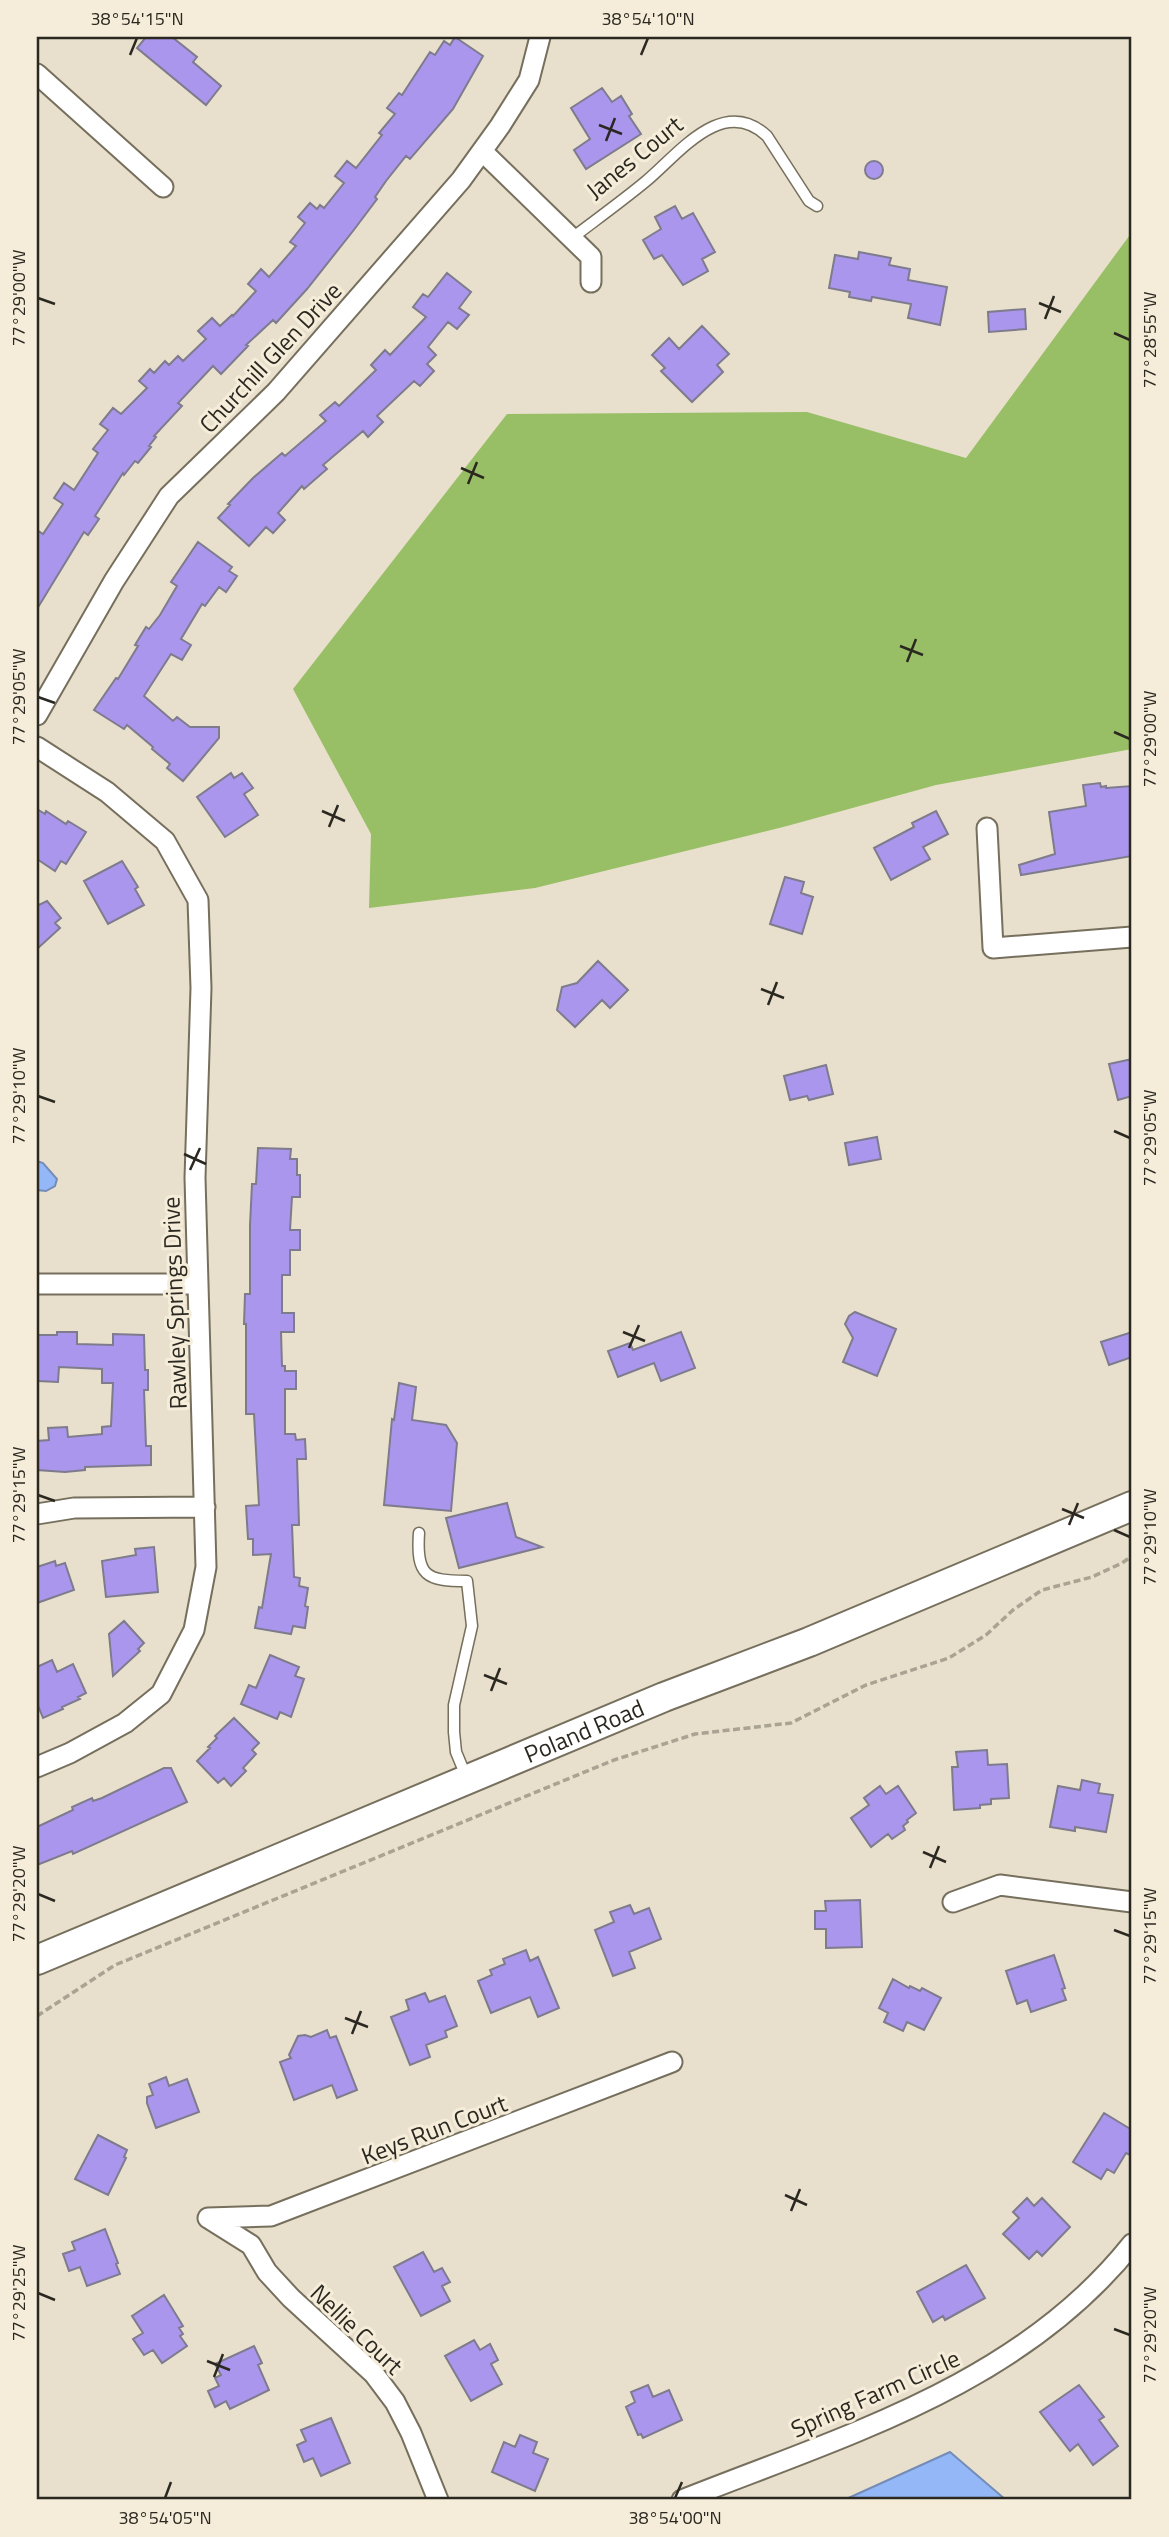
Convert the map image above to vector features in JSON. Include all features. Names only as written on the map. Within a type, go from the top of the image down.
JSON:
[{"type":"street","name":"Churchill Glen Drive","points":[[37,715],[101,604],[169,496],[276,392],[393,260],[482,151],[529,80],[540,37]]},
{"type":"street","points":[[37,74],[163,187]]},
{"type":"street","points":[[482,151],[591,257],[591,282]]},
{"type":"street","name":"Rawley Springs Drive","points":[[37,747],[107,792],[165,841],[198,900],[201,988],[195,1178],[206,1567],[194,1630],[161,1694],[125,1723],[70,1753],[37,1767]]},
{"type":"street","points":[[986,828],[993,948],[1132,937]]},
{"type":"street","points":[[37,1284],[198,1284]]},
{"type":"street","name":"Poland Road","points":[[37,1960],[664,1697],[809,1642],[1132,1506]]},
{"type":"street","points":[[37,1514],[74,1508],[205,1507]]},
{"type":"street","points":[[953,1902],[1000,1885],[1132,1902]]},
{"type":"street","name":"Keys Run Court","points":[[208,2218],[271,2217],[672,2062]]},
{"type":"street","name":"Nellie Court","points":[[208,2218],[251,2245],[267,2272],[291,2298],[374,2374],[395,2402],[411,2433],[438,2500]]},
{"type":"street","name":"Spring Farm Circle","points":[[682,2500],[922,2404],[969,2380],[1048,2326],[1088,2291],[1132,2244]]},
{"type":"lane","name":"Janes Court","points":[[572,238],[647,180],[700,134],[720,123],[736,121],[759,128],[809,201],[817,206]]},
{"type":"lane","points":[[419,1533],[418,1554],[424,1572],[441,1581],[467,1581],[472,1626],[454,1704],[454,1732],[456,1752],[468,1780]]},
{"type":"path","points":[[37,2016],[115,1965],[614,1760],[695,1734],[791,1723],[866,1685],[950,1658],[986,1635],[1013,1610],[1042,1590],[1092,1577],[1132,1556]]},
{"type":"green space","points":[[1132,232],[1132,749],[936,785],[787,826],[535,888],[369,908],[371,834],[293,689],[507,414],[807,412],[966,458]]},
{"type":"water","points":[[37,1161],[43,1163],[57,1179],[55,1186],[46,1191],[37,1190]]},
{"type":"water","points":[[950,2452],[1006,2500],[844,2500]]},
{"type":"building","points":[[146,37],[172,37],[197,57],[193,62],[221,86],[206,105],[137,48]]},
{"type":"building","points":[[455,37],[483,56],[453,109],[410,159],[406,156],[353,231],[276,323],[273,320],[246,345],[248,346],[221,374],[213,366],[178,403],[182,406],[154,436],[156,437],[149,446],[151,447],[138,463],[135,461],[124,475],[123,473],[95,516],[99,519],[88,535],[84,532],[37,609],[37,530],[43,534],[63,504],[54,498],[64,483],[74,490],[98,453],[93,449],[108,430],[100,424],[113,408],[121,414],[147,388],[139,381],[150,369],[154,373],[165,361],[169,365],[178,356],[183,361],[206,339],[198,331],[212,318],[220,326],[233,316],[256,291],[248,284],[261,269],[269,277],[296,246],[290,242],[305,223],[298,217],[310,203],[317,209],[320,205],[324,208],[344,183],[335,176],[347,161],[356,168],[382,135],[379,133],[395,114],[387,108],[399,93],[402,95],[430,52],[435,55],[444,41],[450,45]]},
{"type":"building","points":[[602,88],[612,102],[621,96],[632,114],[629,116],[641,134],[586,169],[574,150],[590,139],[571,108]]},
{"type":"building","points":[[874,161],[880,164],[883,170],[880,176],[874,179],[868,176],[865,170],[868,164]]},
{"type":"building","points":[[675,206],[682,219],[693,213],[715,252],[702,259],[708,271],[683,285],[662,255],[654,259],[643,240],[661,229],[655,217]]},
{"type":"building","points":[[859,252],[891,258],[889,265],[910,269],[908,280],[947,287],[940,325],[908,318],[911,304],[872,297],[871,301],[849,297],[850,292],[829,288],[835,255],[858,259]]},
{"type":"building","points":[[447,273],[471,292],[459,308],[469,315],[457,329],[448,322],[428,347],[436,355],[427,364],[434,371],[420,386],[414,381],[377,416],[383,422],[368,437],[363,431],[323,465],[327,469],[304,489],[302,486],[278,513],[285,520],[273,533],[266,527],[249,546],[218,518],[230,505],[228,504],[282,453],[285,456],[326,421],[320,415],[335,402],[339,406],[376,370],[371,365],[385,350],[390,355],[426,317],[413,307],[423,294],[428,297]]},
{"type":"building","points":[[1025,309],[1026,329],[989,332],[988,312]]},
{"type":"building","points":[[702,326],[729,354],[717,365],[723,372],[692,402],[661,371],[665,368],[652,355],[669,338],[679,349]]},
{"type":"building","points":[[198,542],[232,567],[229,571],[237,576],[226,592],[219,587],[205,606],[202,604],[181,639],[191,645],[182,660],[171,654],[144,696],[173,721],[177,717],[190,727],[219,727],[219,738],[183,781],[167,768],[170,764],[152,749],[153,747],[127,725],[124,729],[94,710],[116,678],[118,679],[146,627],[149,629],[160,615],[177,586],[171,582]]},
{"type":"building","points":[[231,773],[234,778],[242,773],[253,788],[244,794],[258,815],[225,837],[197,797]]},
{"type":"building","points":[[1100,783],[1101,787],[1106,788],[1132,786],[1132,856],[1021,875],[1019,865],[1055,854],[1049,812],[1086,806],[1083,785]]},
{"type":"building","points":[[37,809],[45,814],[46,811],[66,824],[68,821],[86,832],[66,864],[61,861],[55,871],[37,859]]},
{"type":"building","points":[[936,811],[948,834],[923,847],[930,859],[891,880],[874,848],[914,827],[912,823]]},
{"type":"building","points":[[122,861],[138,887],[135,889],[144,905],[108,924],[84,881]]},
{"type":"building","points":[[785,877],[804,882],[801,893],[813,897],[802,934],[770,924]]},
{"type":"building","points":[[47,901],[61,918],[55,923],[60,928],[37,949],[37,902],[39,905]]},
{"type":"building","points":[[598,961],[628,990],[610,1008],[602,1000],[575,1027],[557,1010],[562,987],[577,983]]},
{"type":"building","points":[[1132,1059],[1132,1096],[1118,1100],[1109,1064]]},
{"type":"building","points":[[826,1065],[833,1094],[809,1100],[807,1096],[790,1100],[784,1076]]},
{"type":"building","points":[[877,1137],[881,1159],[849,1165],[845,1143]]},
{"type":"building","points":[[258,1148],[291,1149],[290,1159],[297,1159],[297,1175],[300,1175],[300,1197],[292,1197],[290,1230],[300,1230],[300,1250],[290,1250],[290,1275],[282,1275],[282,1313],[294,1313],[294,1332],[281,1332],[282,1366],[285,1366],[285,1371],[296,1371],[296,1389],[285,1389],[285,1434],[295,1434],[296,1440],[305,1439],[306,1459],[297,1459],[299,1525],[292,1525],[294,1577],[300,1578],[299,1586],[308,1588],[305,1606],[308,1607],[305,1628],[293,1626],[291,1634],[255,1628],[259,1607],[262,1608],[271,1554],[253,1555],[253,1539],[248,1539],[246,1506],[259,1505],[254,1414],[246,1414],[244,1324],[245,1294],[250,1294],[252,1184],[256,1184]]},
{"type":"building","points":[[855,1312],[896,1329],[877,1376],[843,1362],[853,1338],[845,1324]]},
{"type":"building","points":[[57,1332],[77,1332],[77,1344],[113,1345],[113,1334],[144,1335],[145,1370],[148,1370],[148,1390],[144,1390],[146,1446],[151,1446],[151,1465],[85,1467],[85,1470],[65,1472],[37,1470],[37,1441],[49,1440],[48,1428],[67,1427],[68,1437],[102,1434],[102,1427],[111,1426],[113,1383],[102,1383],[102,1369],[59,1367],[58,1382],[38,1381],[37,1335],[57,1335]]},
{"type":"building","points":[[681,1332],[695,1368],[661,1381],[654,1363],[618,1377],[608,1351],[630,1343],[633,1350]]},
{"type":"building","points":[[1132,1332],[1132,1357],[1109,1365],[1101,1342]]},
{"type":"building","points":[[399,1383],[416,1387],[412,1420],[446,1425],[457,1443],[451,1511],[384,1505],[392,1419],[394,1420]]},
{"type":"building","points":[[507,1503],[516,1537],[542,1547],[459,1568],[446,1518]]},
{"type":"building","points":[[154,1547],[158,1592],[106,1597],[102,1561],[136,1555],[135,1549]]},
{"type":"building","points":[[55,1561],[56,1566],[65,1563],[74,1590],[37,1603],[37,1567]]},
{"type":"building","points":[[124,1621],[144,1643],[138,1649],[140,1651],[113,1676],[109,1634]]},
{"type":"building","points":[[270,1655],[299,1667],[295,1676],[304,1679],[291,1717],[280,1712],[277,1719],[241,1704],[249,1685],[256,1688]]},
{"type":"building","points":[[52,1660],[57,1672],[73,1664],[86,1693],[78,1697],[80,1699],[62,1707],[63,1709],[43,1718],[37,1703],[37,1667]]},
{"type":"building","points":[[234,1718],[259,1743],[252,1750],[256,1754],[243,1768],[246,1771],[231,1786],[224,1778],[218,1783],[197,1761],[210,1748],[208,1747],[217,1738],[215,1736]]},
{"type":"building","points":[[987,1750],[988,1765],[1007,1764],[1009,1798],[991,1799],[991,1804],[980,1805],[980,1808],[954,1810],[952,1767],[958,1767],[956,1752]]},
{"type":"building","points":[[164,1768],[171,1768],[187,1802],[73,1854],[72,1851],[37,1865],[37,1827],[73,1810],[72,1807],[92,1798],[93,1801],[102,1798]]},
{"type":"building","points":[[1082,1780],[1100,1784],[1098,1793],[1113,1795],[1106,1832],[1075,1827],[1075,1831],[1050,1827],[1058,1786],[1080,1790]]},
{"type":"building","points":[[880,1786],[886,1794],[898,1786],[916,1813],[903,1826],[905,1830],[892,1839],[888,1834],[871,1847],[851,1818],[869,1805],[864,1798]]},
{"type":"building","points":[[860,1900],[862,1947],[826,1948],[826,1929],[815,1929],[815,1911],[826,1911],[825,1901]]},
{"type":"building","points":[[630,1905],[634,1914],[649,1908],[661,1939],[629,1952],[635,1968],[613,1976],[595,1930],[614,1922],[610,1912]]},
{"type":"building","points":[[526,1950],[530,1961],[538,1957],[559,2008],[538,2017],[530,1997],[491,2013],[478,1981],[492,1975],[490,1970],[505,1964],[503,1959]]},
{"type":"building","points":[[1054,1955],[1065,1988],[1062,1989],[1066,2000],[1031,2012],[1027,2000],[1017,2004],[1006,1971]]},
{"type":"building","points":[[893,1979],[909,1988],[910,1986],[920,1991],[922,1988],[941,1998],[924,2030],[907,2022],[903,2031],[884,2022],[888,2013],[879,2008]]},
{"type":"building","points":[[425,1993],[429,2002],[445,1996],[457,2026],[445,2031],[447,2037],[426,2045],[430,2057],[410,2065],[391,2017],[409,2010],[406,2000]]},
{"type":"building","points":[[327,2030],[330,2038],[336,2036],[357,2090],[337,2098],[332,2085],[294,2100],[280,2062],[291,2058],[289,2055],[298,2036],[311,2037]]},
{"type":"building","points":[[166,2077],[169,2086],[187,2079],[199,2112],[156,2128],[147,2103],[147,2097],[153,2095],[149,2084]]},
{"type":"building","points":[[1104,2113],[1132,2130],[1132,2156],[1126,2153],[1114,2173],[1107,2169],[1101,2179],[1073,2162]]},
{"type":"building","points":[[98,2135],[127,2150],[124,2157],[126,2158],[108,2195],[75,2179]]},
{"type":"building","points":[[1027,2198],[1034,2206],[1042,2198],[1070,2227],[1042,2256],[1037,2251],[1029,2259],[1003,2234],[1019,2218],[1013,2212]]},
{"type":"building","points":[[105,2229],[120,2274],[87,2286],[80,2267],[69,2271],[63,2254],[75,2250],[72,2242]]},
{"type":"building","points":[[423,2252],[434,2272],[442,2268],[450,2282],[442,2286],[450,2301],[421,2316],[394,2267]]},
{"type":"building","points":[[966,2265],[985,2298],[945,2320],[943,2316],[933,2322],[917,2292]]},
{"type":"building","points":[[164,2295],[183,2326],[179,2328],[183,2334],[180,2336],[187,2346],[162,2363],[153,2350],[144,2355],[133,2339],[143,2333],[132,2316]]},
{"type":"building","points":[[474,2340],[480,2350],[490,2344],[498,2360],[491,2364],[502,2384],[471,2401],[445,2356]]},
{"type":"building","points":[[254,2346],[262,2363],[258,2365],[269,2390],[230,2409],[226,2401],[215,2407],[208,2391],[219,2386],[215,2378],[221,2375],[215,2364]]},
{"type":"building","points":[[648,2385],[653,2397],[669,2390],[682,2420],[643,2438],[641,2434],[638,2435],[626,2407],[635,2402],[631,2392]]},
{"type":"building","points":[[1079,2385],[1104,2417],[1099,2420],[1118,2446],[1093,2465],[1078,2444],[1070,2451],[1040,2412]]},
{"type":"building","points":[[331,2418],[350,2463],[321,2476],[313,2458],[304,2462],[297,2445],[306,2441],[301,2430]]},
{"type":"building","points":[[520,2435],[537,2442],[533,2453],[548,2459],[535,2491],[492,2472],[504,2442],[515,2447]]}]
